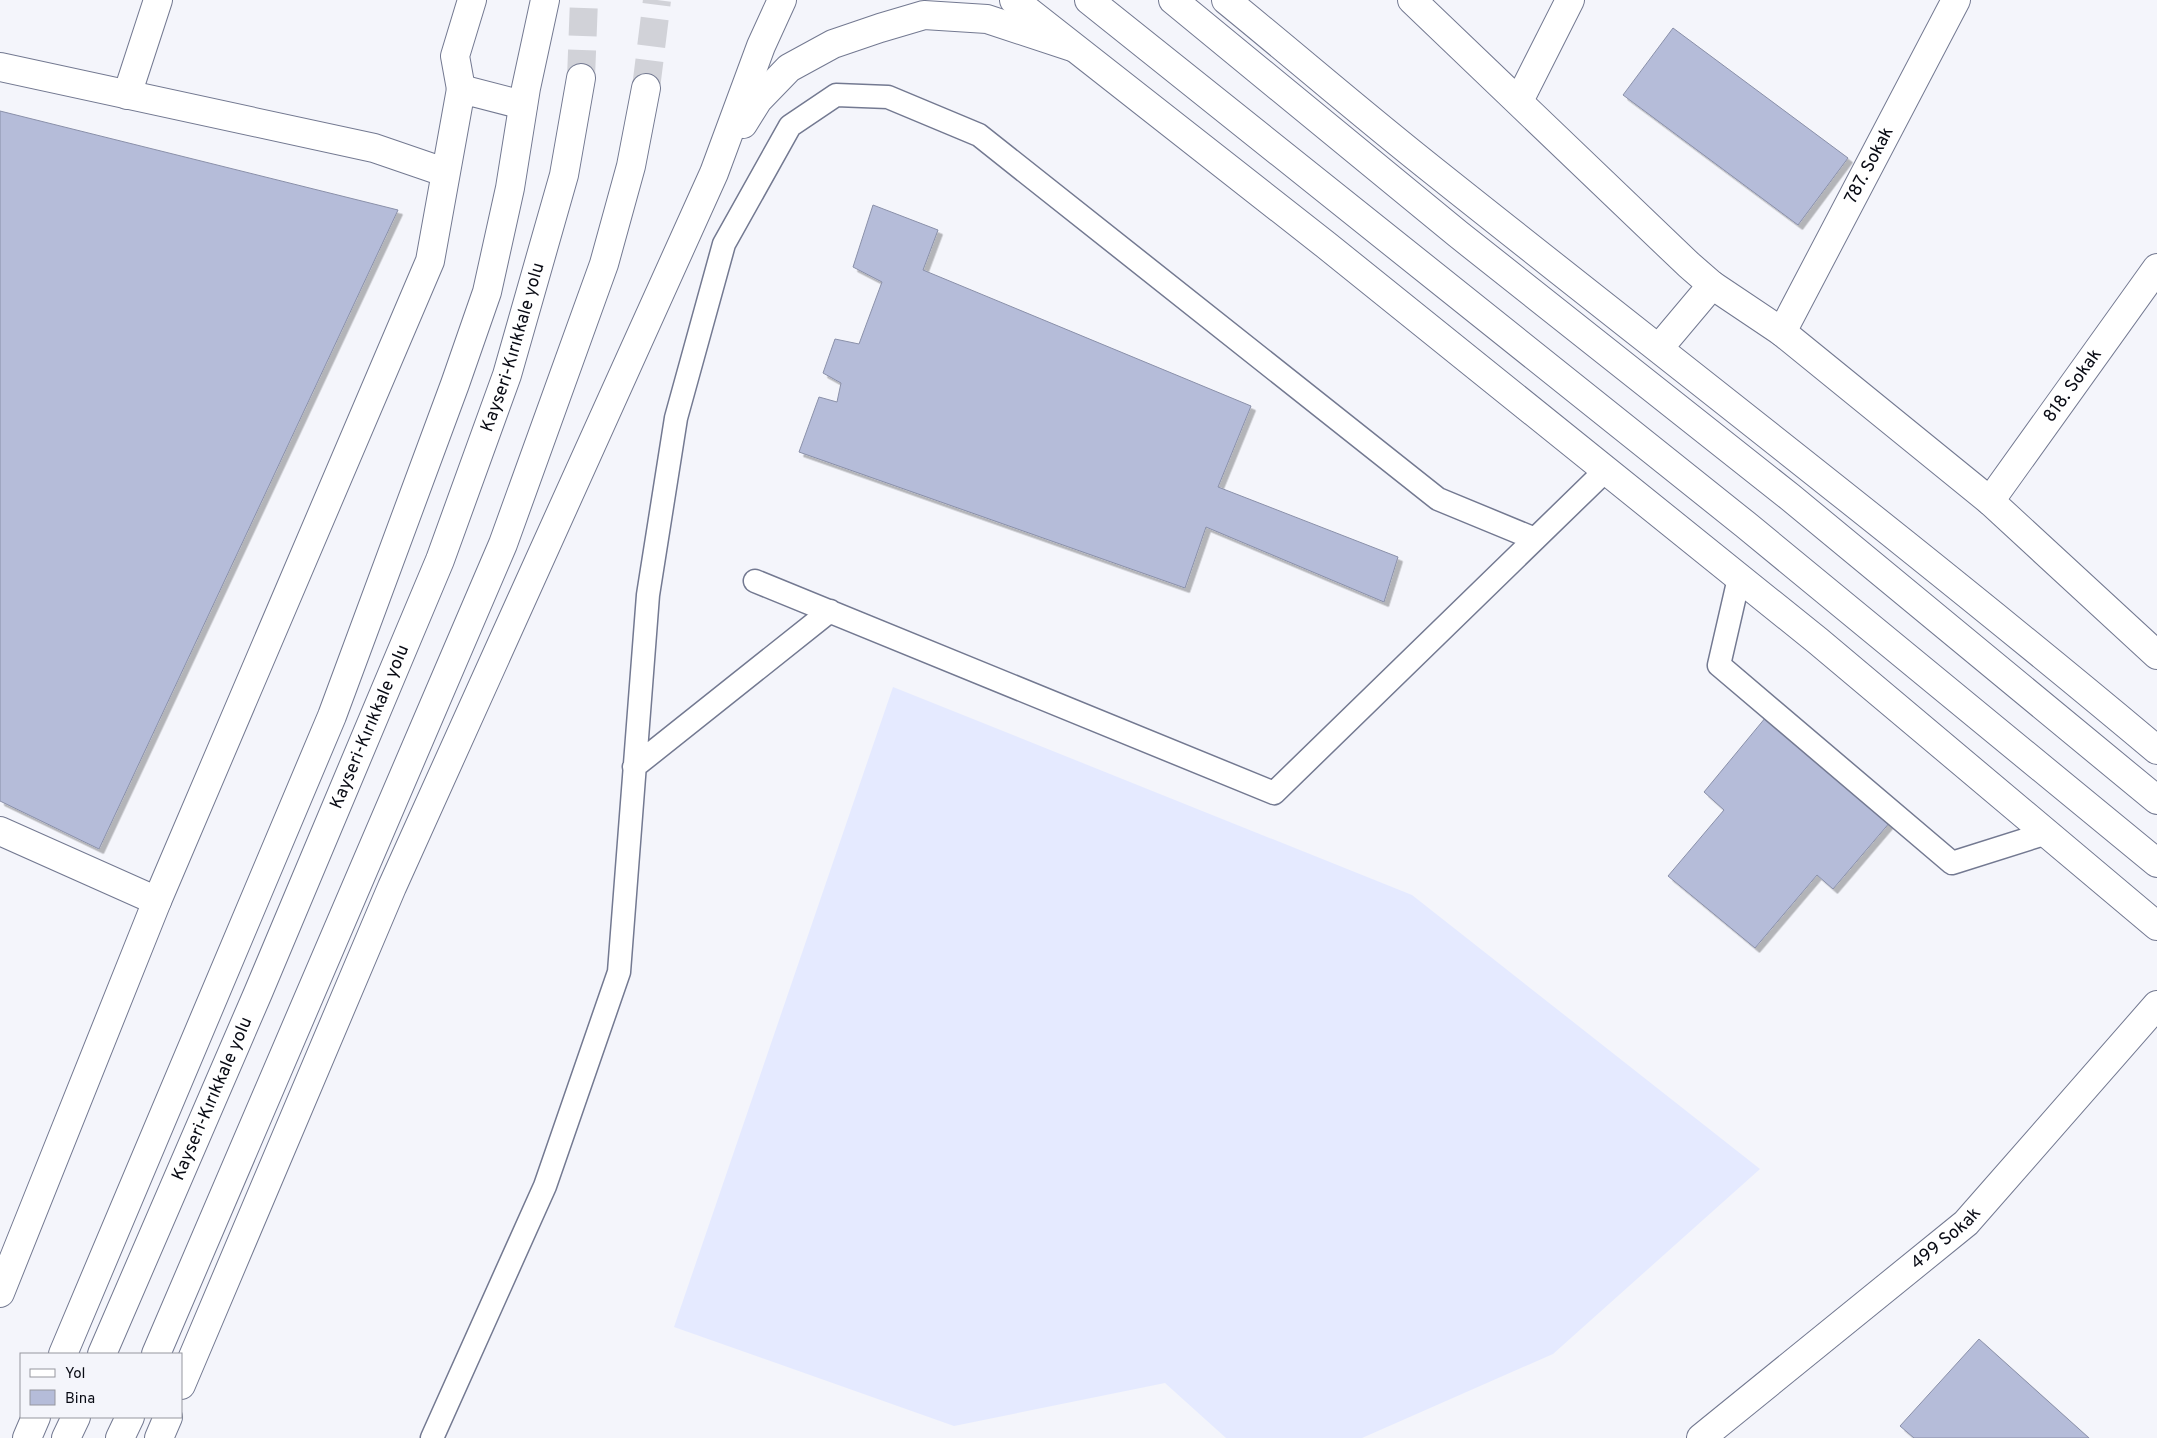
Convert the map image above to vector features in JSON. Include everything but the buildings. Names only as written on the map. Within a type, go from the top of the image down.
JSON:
[{"type":"main road","points":[[126,94],[158,0]]},
{"type":"main road","points":[[0,1293],[157,901],[430,261],[444,172],[461,89],[455,56],[472,0]]},
{"type":"main road","points":[[63,1353],[332,716],[424,471],[487,292],[510,188],[523,105],[545,0]]},
{"type":"main road","points":[[182,1383],[392,887],[714,173],[761,46],[782,0]]},
{"type":"main road","points":[[1014,0],[1326,245],[1825,647],[2157,926]]},
{"type":"main road","points":[[1089,0],[1746,525],[2157,863]]},
{"type":"main road","points":[[1173,0],[1458,234],[1790,497],[2157,800]]},
{"type":"main road","points":[[1226,0],[1432,170],[1659,348],[2044,656],[2157,750]]},
{"type":"main road","points":[[1412,0],[1689,265],[1712,285],[1782,332],[1990,501],[2157,655]]},
{"type":"main road","points":[[1519,101],[1570,0]]},
{"type":"main road","name":"787. Sokak","points":[[1782,332],[1956,0]]},
{"type":"main road","points":[[714,173],[758,100],[789,68],[832,44],[924,15],[987,19],[1072,47]]},
{"type":"main road","points":[[0,67],[374,148],[444,172]]},
{"type":"main road","name":"Kayseri-Kırıkkale yolu","points":[[102,1353],[258,993],[440,560],[507,375],[564,175],[581,78]]},
{"type":"main road","points":[[156,1353],[503,544],[604,264],[632,166],[646,88]]},
{"type":"main road","points":[[461,89],[523,105]]},
{"type":"main road","name":"818. Sokak","points":[[1990,501],[2157,268]]},
{"type":"main road","points":[[1659,348],[1712,285]]},
{"type":"main road","points":[[0,831],[157,901]]},
{"type":"main road","name":"499 Sokak","points":[[1701,1438],[1966,1223],[2157,1005]]},
{"type":"main road","points":[[27,1438],[36,1418]]},
{"type":"main road","points":[[66,1438],[76,1418]]},
{"type":"main road","points":[[120,1438],[130,1418]]},
{"type":"main road","points":[[159,1438],[168,1418]]},
{"type":"lane","points":[[432,1438],[545,1186],[619,972],[648,595],[676,418],[724,244],[790,126],[836,95],[888,97],[979,135],[1438,499],[1536,539]]},
{"type":"lane","points":[[755,581],[1274,793],[1606,470]]},
{"type":"lane","points":[[1739,578],[1719,666],[1952,863],[2047,833]]},
{"type":"lane","points":[[634,767],[830,611]]},
{"type":"shaded area","points":[[893,687],[1412,895],[1760,1169],[1553,1354],[1362,1438],[1226,1438],[1165,1383],[954,1426],[674,1327]]},
{"type":"tunnel","points":[[581,78],[584,0]]},
{"type":"tunnel","points":[[646,88],[657,0]]}]
